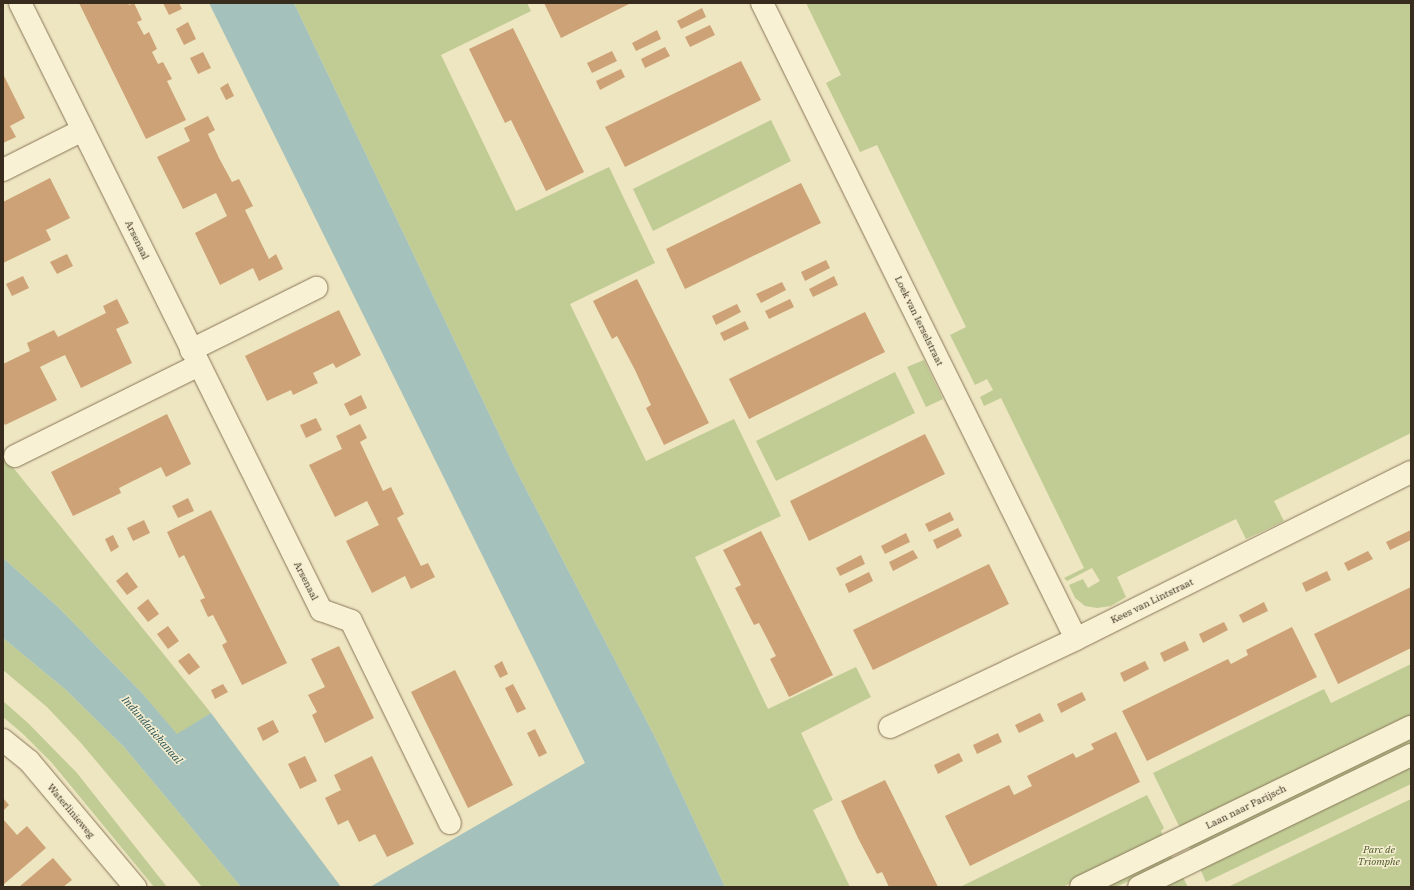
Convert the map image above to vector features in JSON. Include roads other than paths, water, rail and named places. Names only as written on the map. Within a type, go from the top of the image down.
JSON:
[{"type":"street","name":"Arsenaal","points":[[20,3],[321,610],[351,621],[450,823]]},
{"type":"street","name":"Loek van Ierselstraat","points":[[762,3],[1076,639]]},
{"type":"street","points":[[3,170],[83,130]]},
{"type":"street","points":[[15,456],[195,358],[316,288]]},
{"type":"street","name":"Kees van Lintstraat","points":[[890,727],[1076,639],[1411,472]]},
{"type":"street","name":"Laan naar Parijsch","points":[[1081,887],[1411,727]]},
{"type":"street","name":"Waterlinieweg","points":[[3,740],[29,761],[135,887]]},
{"type":"street","points":[[1139,887],[1411,754]]},
{"type":"water","points":[[209,3],[294,3],[516,470],[657,741],[725,887],[370,887],[585,763]]},
{"type":"water","name":"Indundatiekanaal","points":[[3,558],[58,607],[142,693],[177,734],[211,713],[341,887],[241,887],[124,747],[66,690],[3,638]]},
{"type":"park label","name":"Parc de Triomphe","points":[[1379,854]]}]
